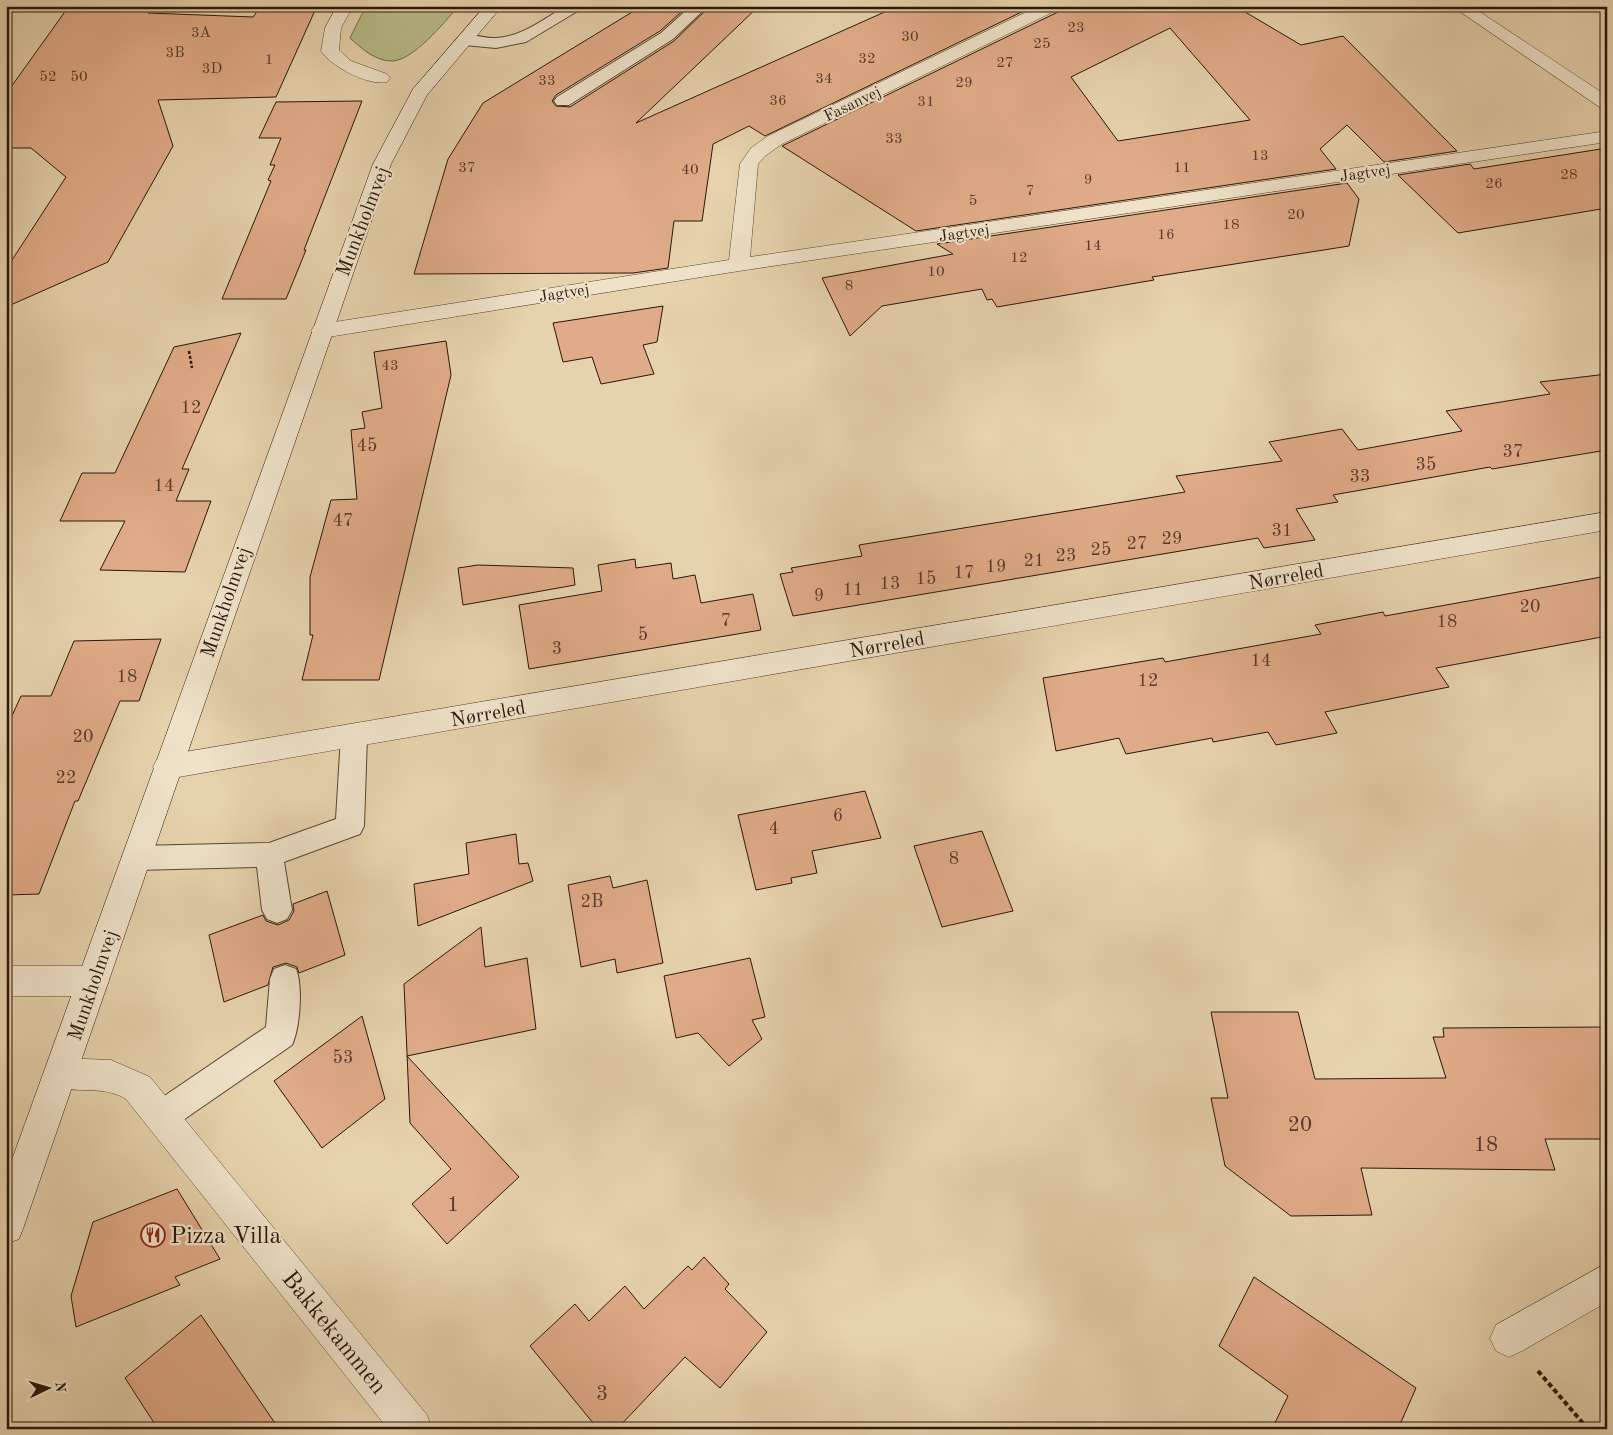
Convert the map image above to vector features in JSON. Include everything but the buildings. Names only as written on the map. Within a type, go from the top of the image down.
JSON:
[{"type":"street","points":[[6,11],[10,6]]},
{"type":"street","points":[[345,6],[333,28],[330,51],[345,65],[381,78]]},
{"type":"street","name":"Munkholmvej","points":[[6,1226],[382,164],[419,93],[494,6]]},
{"type":"street","name":"Fasanvej","points":[[739,265],[748,164],[758,152],[784,136],[1053,6]]},
{"type":"street","points":[[1460,6],[1607,104]]},
{"type":"street","name":"Jagtvej","points":[[322,330],[739,265],[1607,136]]},
{"type":"street","name":"Nørreled","points":[[167,767],[1607,521]]},
{"type":"street","points":[[6,981],[93,981]]},
{"type":"street","name":"Bakkekammen","points":[[61,1074],[115,1075],[128,1080],[138,1088],[413,1429]]},
{"type":"street","points":[[1509,1338],[1607,1281]]},
{"type":"lane","points":[[464,40],[496,42],[520,39],[578,6]]},
{"type":"lane","points":[[563,101],[667,36],[700,6]]},
{"type":"lane","points":[[136,858],[269,855],[350,826],[354,736]]},
{"type":"lane","points":[[269,855],[277,910]]},
{"type":"lane","points":[[162,1116],[281,1035],[285,979]]},
{"type":"path","points":[[189,351],[192,368]]},
{"type":"path","points":[[1509,1338],[1588,1429]]},
{"type":"green space","points":[[366,6],[459,6],[437,31],[418,48],[399,60],[390,61],[373,56],[350,38]]},
{"type":"place","name":"Pizza Villa","points":[[153,1235]]}]
